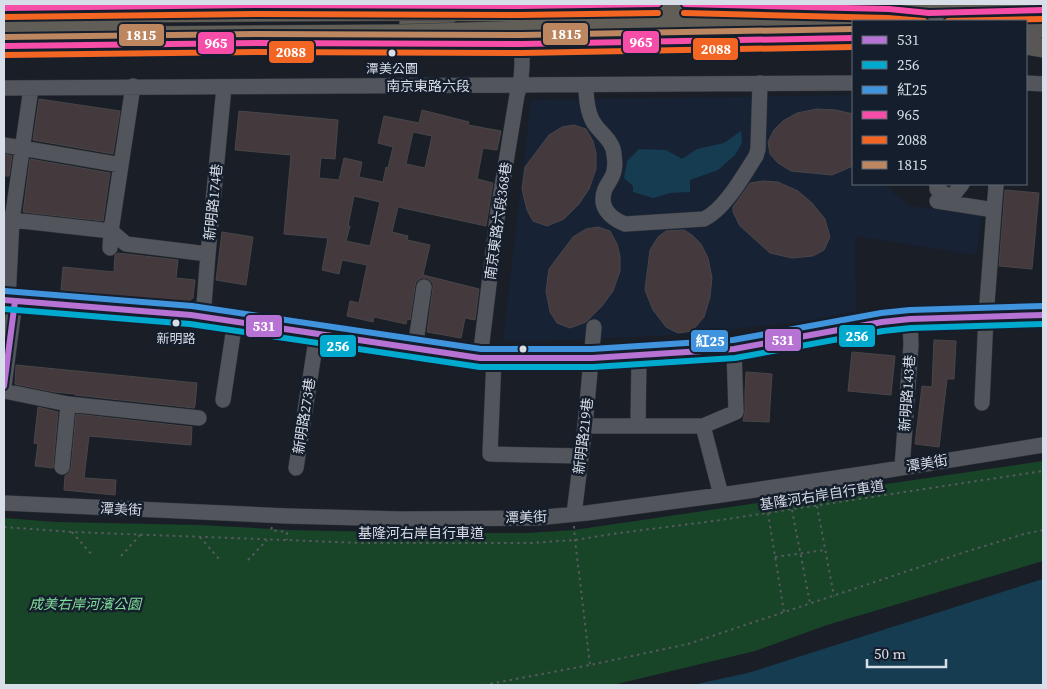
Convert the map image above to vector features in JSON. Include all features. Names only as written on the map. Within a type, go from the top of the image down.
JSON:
[{"type":"highway","points":[[4,13],[460,11],[767,13],[1022,4]]},
{"type":"highway","points":[[410,23],[460,11]]},
{"type":"highway","points":[[918,20],[1043,11]]},
{"type":"highway","points":[[4,26],[410,23],[468,33]]},
{"type":"highway","points":[[4,38],[399,35],[642,28],[820,28],[852,25]]},
{"type":"main road","points":[[4,8],[658,4]]},
{"type":"main road","points":[[685,4],[826,7],[929,13],[1043,11]]},
{"type":"main road","points":[[255,5],[256,43]]},
{"type":"main road","points":[[1027,28],[1043,28]]},
{"type":"main road","points":[[4,46],[256,43],[522,44],[852,38]]},
{"type":"main road","points":[[1027,45],[1043,48]]},
{"type":"street","name":"南京東路六段368巷","points":[[519,6],[522,44],[520,85],[498,211],[487,358],[490,454],[581,456]]},
{"type":"street","points":[[586,85],[590,115],[607,139],[614,153],[614,171],[603,195],[604,206],[607,212],[616,220],[626,224],[704,219],[724,203],[756,156],[758,150],[760,83]]},
{"type":"street","name":"南京東路六段","points":[[4,88],[852,83]]},
{"type":"street","points":[[1027,83],[1043,84]]},
{"type":"street","points":[[110,248],[132,86]]},
{"type":"street","name":"新明路174巷","points":[[203,317],[224,87]]},
{"type":"street","points":[[4,386],[9,300],[8,220],[31,88]]},
{"type":"street","points":[[4,145],[121,165]]},
{"type":"street","points":[[937,185],[937,190],[951,198],[961,185]]},
{"type":"street","points":[[982,403],[986,317],[996,186]]},
{"type":"street","points":[[937,201],[994,210]]},
{"type":"street","points":[[8,220],[112,230],[126,244],[208,254]]},
{"type":"street","points":[[415,348],[424,286]]},
{"type":"street","points":[[9,300],[203,317],[487,358],[592,358],[734,350],[882,322],[910,319],[1043,315]]},
{"type":"street","name":"新明路143巷","points":[[902,468],[910,319]]},
{"type":"street","points":[[223,400],[234,322]]},
{"type":"street","name":"新明路219巷","points":[[574,514],[586,426],[594,327]]},
{"type":"street","name":"新明路273巷","points":[[296,468],[318,334]]},
{"type":"street","points":[[586,426],[703,426],[736,412],[734,350]]},
{"type":"street","points":[[638,426],[639,356]]},
{"type":"street","points":[[4,391],[68,404],[199,418]]},
{"type":"street","points":[[62,467],[68,404]]},
{"type":"street","points":[[703,426],[721,495]]},
{"type":"street","name":"潭美街","points":[[4,504],[400,519],[535,518],[721,495],[1043,445]]},
{"type":"path","name":"基隆河右岸自行車道","points":[[4,527],[72,532],[267,540],[425,544],[531,543],[575,540],[792,510],[1043,471]]},
{"type":"path","points":[[869,486],[870,489],[884,487],[885,495]]},
{"type":"path","points":[[817,506],[834,596]]},
{"type":"path","points":[[792,510],[810,604]]},
{"type":"path","points":[[768,513],[784,612]]},
{"type":"path","points":[[271,530],[287,532],[287,540]]},
{"type":"path","points":[[484,685],[688,644],[965,552],[1043,530]]},
{"type":"path","points":[[72,532],[92,555]]},
{"type":"path","points":[[121,556],[141,534]]},
{"type":"path","points":[[200,537],[219,559]]},
{"type":"path","points":[[248,560],[267,540]]},
{"type":"path","points":[[575,540],[590,665]]},
{"type":"path","points":[[775,557],[826,550]]},
{"type":"shaded area","points":[[852,95],[852,185],[884,185],[909,206],[982,214],[976,255],[855,236],[856,311],[800,322],[673,335],[579,340],[503,341],[531,100]]},
{"type":"shaded area","points":[[741,131],[742,143],[735,155],[718,170],[690,180],[690,192],[670,193],[653,198],[633,192],[633,186],[624,178],[627,161],[639,149],[666,150],[682,159],[697,149],[724,143]]},
{"type":"shaded area","points":[[1043,579],[1043,685],[692,685],[748,673]]},
{"type":"green space","name":"成美右岸河濱公園","points":[[1043,461],[1043,561],[827,625],[755,651],[617,684],[4,685],[4,518],[56,522],[200,525],[290,530],[526,533],[574,530]]},
{"type":"building","points":[[39,99],[120,111],[113,154],[33,140]]},
{"type":"building","points":[[817,109],[836,110],[852,114],[852,166],[832,175],[791,171],[778,163],[770,154],[768,142],[774,130],[783,121],[797,113]]},
{"type":"building","points":[[422,110],[469,122],[468,125],[501,131],[497,150],[483,148],[477,179],[493,183],[486,226],[398,207],[392,232],[408,236],[407,240],[430,245],[423,275],[479,289],[475,320],[465,318],[461,338],[427,332],[433,284],[426,278],[421,278],[416,282],[410,320],[407,319],[406,324],[374,317],[373,322],[347,316],[350,301],[359,303],[367,265],[342,260],[339,274],[322,270],[328,238],[284,234],[291,155],[235,150],[239,111],[338,120],[335,159],[321,158],[319,178],[339,180],[344,158],[362,162],[359,177],[383,182],[393,147],[378,143],[384,116],[419,123]],"holes":[[[413,132],[432,136],[425,168],[406,164]],[[354,196],[380,202],[370,246],[346,241]]]},
{"type":"building","points":[[574,125],[586,129],[593,141],[596,153],[596,169],[589,189],[579,204],[564,219],[547,226],[533,221],[527,210],[522,189],[525,167],[549,135],[562,127]]},
{"type":"building","points":[[4,154],[12,156],[9,176],[4,176]]},
{"type":"building","points":[[30,159],[110,173],[103,221],[23,212]]},
{"type":"building","points":[[763,181],[778,182],[798,191],[812,203],[825,219],[830,237],[824,250],[813,256],[792,258],[770,253],[740,226],[733,212],[733,207],[750,183]]},
{"type":"building","points":[[1005,190],[1039,193],[1032,269],[999,266]]},
{"type":"building","points":[[598,227],[610,231],[617,244],[620,256],[620,271],[613,291],[602,306],[586,322],[570,328],[557,323],[550,312],[546,291],[549,269],[573,237],[586,229]]},
{"type":"building","points":[[684,230],[701,244],[708,258],[712,278],[710,297],[704,317],[692,331],[678,333],[666,327],[653,310],[645,290],[650,250],[658,237],[666,231]]},
{"type":"building","points":[[222,232],[253,237],[246,285],[216,280]]},
{"type":"building","points":[[118,253],[178,260],[176,278],[195,280],[193,298],[186,303],[61,290],[63,267],[114,272],[115,255]]},
{"type":"building","points":[[934,340],[956,341],[954,379],[947,379],[939,447],[915,444],[922,386],[932,387]]},
{"type":"building","points":[[852,352],[895,356],[891,395],[848,391]]},
{"type":"building","points":[[16,365],[197,383],[195,406],[194,408],[75,395],[15,384]]},
{"type":"building","points":[[746,372],[772,374],[769,422],[743,421]]},
{"type":"building","points":[[38,407],[58,412],[53,468],[35,466],[38,444],[34,443]]},
{"type":"building","points":[[76,414],[192,427],[191,445],[89,436],[84,478],[116,480],[115,495],[64,490],[65,476],[71,468]]},
{"type":"transit line","name":"965","points":[[4,8],[658,4]]},
{"type":"transit line","name":"965","points":[[685,4],[889,9],[929,13],[1043,10]]},
{"type":"transit line","name":"2088","points":[[4,17],[658,13]]},
{"type":"transit line","name":"2088","points":[[684,13],[912,20]]},
{"type":"transit line","name":"2088","points":[[996,20],[1043,19]]},
{"type":"transit line","name":"1815","points":[[4,37],[256,34],[522,35],[852,29]]},
{"type":"transit line","name":"965","points":[[4,46],[256,43],[522,44],[852,38]]},
{"type":"transit line","name":"2088","points":[[4,55],[256,52],[522,53],[852,47]]},
{"type":"transit line","name":"紅25","points":[[5,291],[192,306],[481,349],[592,349],[733,340],[881,313],[910,310],[1043,306]]},
{"type":"transit line","name":"531","points":[[4,300],[191,315],[480,358],[592,358],[734,349],[882,322],[910,319],[1043,315]]},
{"type":"transit line","name":"531","points":[[4,386],[15,301]]},
{"type":"transit line","name":"256","points":[[4,309],[190,324],[480,367],[593,367],[735,358],[883,331],[911,328],[1043,324]]},
{"type":"place","name":"潭美公園","points":[[392,53]]},
{"type":"place","name":"新明路","points":[[176,323]]}]
